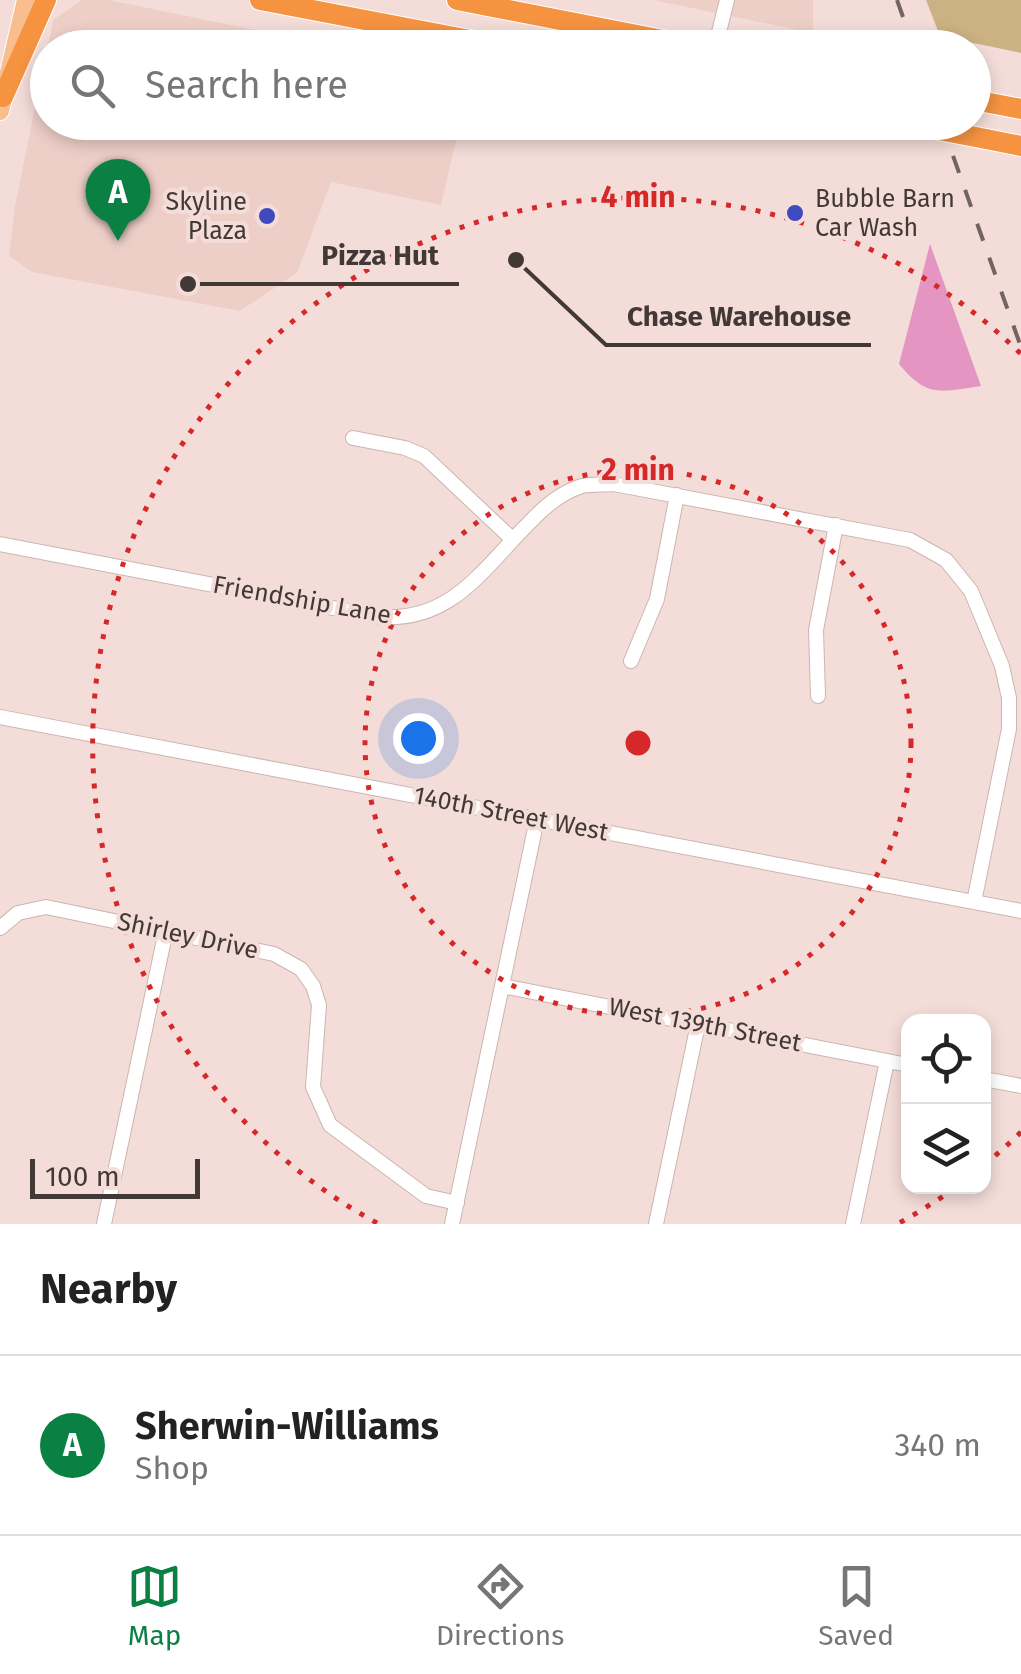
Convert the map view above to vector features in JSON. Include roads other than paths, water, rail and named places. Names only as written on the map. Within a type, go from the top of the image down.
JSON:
[{"type":"highway","points":[[33,30],[46,0]]},
{"type":"highway","points":[[260,0],[420,30]]},
{"type":"highway","points":[[458,0],[612,30]]},
{"type":"highway","points":[[2,104],[30,38]]},
{"type":"highway","points":[[991,103],[1021,109]]},
{"type":"highway","points":[[991,140],[1021,146]]},
{"type":"main road","points":[[2,104],[26,0]]},
{"type":"street","points":[[720,30],[727,0]]},
{"type":"street","points":[[353,438],[405,448],[424,456],[512,539]]},
{"type":"street","name":"Friendship Lane","points":[[0,544],[380,618],[404,619],[428,614],[452,601],[549,503],[581,486],[614,484],[910,540],[946,560],[971,592],[1002,666],[1010,698],[1009,728],[974,902]]},
{"type":"street","points":[[631,661],[657,599],[677,495]]},
{"type":"street","points":[[818,696],[816,630],[836,525]]},
{"type":"street","name":"140th Street West","points":[[0,717],[1021,911]]},
{"type":"street","points":[[452,1224],[536,818]]},
{"type":"street","name":"Shirley Drive","points":[[0,928],[18,914],[46,907],[274,954],[301,969],[313,986],[319,1005],[313,1087],[330,1125],[426,1196],[457,1204]]},
{"type":"street","points":[[104,1224],[166,930]]},
{"type":"street","name":"West 139th Street","points":[[502,986],[901,1064]]},
{"type":"street","points":[[656,1224],[698,1024]]},
{"type":"street","points":[[853,1224],[887,1061]]},
{"type":"street","points":[[991,1080],[1021,1086]]},
{"type":"railway","points":[[897,0],[908,30]]},
{"type":"railway","points":[[947,140],[1021,347]]},
{"type":"place","name":"Bubble Barn Car Wash","points":[[795,213]]},
{"type":"place","name":"Skyline Plaza","points":[[267,216]]},
{"type":"place","name":"Sherwin-Williams","points":[[118,241]]},
{"type":"place","name":"Chase Warehouse","points":[[516,260]]},
{"type":"place","name":"Pizza Hut","points":[[188,284]]}]
